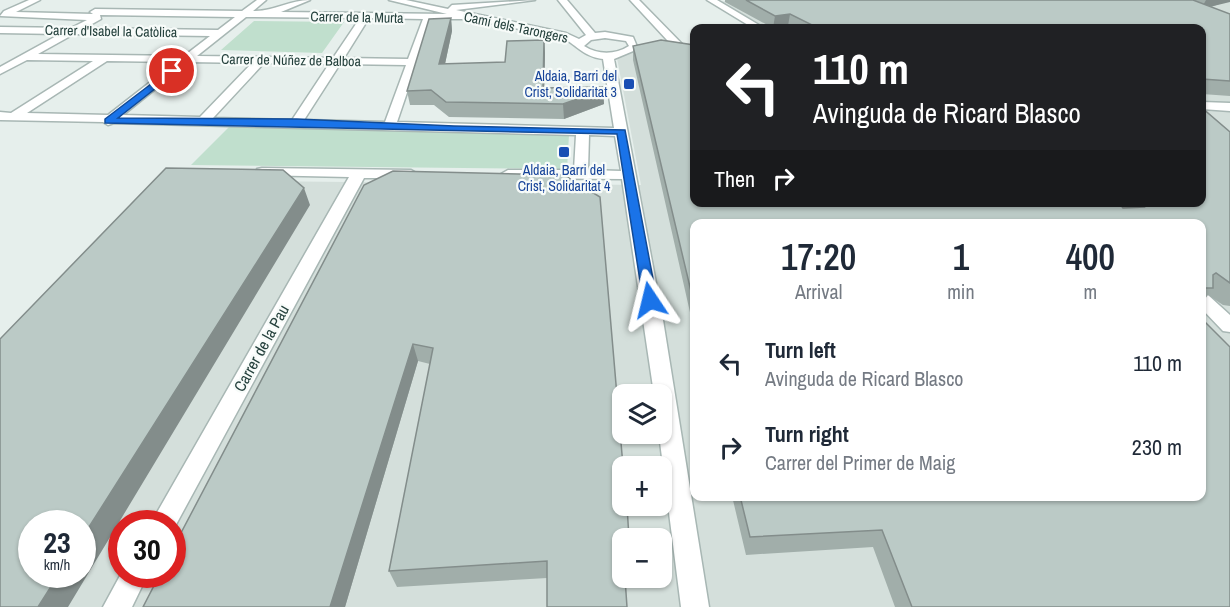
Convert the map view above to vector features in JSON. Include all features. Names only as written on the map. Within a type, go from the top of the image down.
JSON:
[{"type":"street","points":[[2,15],[36,0]]},
{"type":"street","points":[[91,14],[115,0]]},
{"type":"street","points":[[108,121],[262,0]]},
{"type":"street","points":[[262,15],[306,0]]},
{"type":"street","name":"Camí dels Tarongers","points":[[393,0],[419,2],[468,17],[566,36],[584,36]]},
{"type":"street","points":[[395,17],[438,9],[531,0]]},
{"type":"street","points":[[562,0],[584,36]]},
{"type":"street","points":[[634,0],[689,52]]},
{"type":"street","points":[[711,0],[752,24]]},
{"type":"street","points":[[409,14],[419,2]]},
{"type":"street","name":"Carrer de la Murta","points":[[91,14],[246,13],[365,17],[468,17]]},
{"type":"street","points":[[0,71],[98,17],[91,14],[2,15]]},
{"type":"street","points":[[297,122],[365,17]]},
{"type":"street","points":[[390,126],[428,18]]},
{"type":"street","name":"Carrer d'Isabel la Catòlica","points":[[0,30],[222,33]]},
{"type":"street","points":[[584,36],[619,36],[640,45],[628,52],[608,56],[584,52],[579,47],[584,36]]},
{"type":"street","points":[[664,49],[689,52]]},
{"type":"street","points":[[608,56],[654,320],[695,607]]},
{"type":"street","name":"Carrer de Núñez de Balboa","points":[[26,57],[411,62]]},
{"type":"street","points":[[6,116],[105,58]]},
{"type":"street","points":[[203,121],[262,59]]},
{"type":"street","points":[[1206,106],[1230,107]]},
{"type":"street","points":[[6,116],[108,121],[297,122],[621,132]]},
{"type":"street","points":[[581,175],[583,131]]},
{"type":"street","points":[[245,172],[429,174]]},
{"type":"street","name":"Carrer de la Pau","points":[[172,510],[359,173]]},
{"type":"street","points":[[488,174],[629,175]]},
{"type":"street","points":[[1206,303],[1230,326]]},
{"type":"street","points":[[117,607],[127,588]]},
{"type":"shaded area","points":[[732,0],[1230,0],[1230,607],[0,607],[0,341],[155,180],[641,185],[617,58],[643,49],[690,190],[690,207],[1206,207],[1206,24],[761,24],[720,2]]},
{"type":"green space","points":[[254,21],[344,22],[322,53],[221,50]]},
{"type":"green space","points":[[230,126],[569,135],[567,169],[191,165]]},
{"type":"building","points":[[746,0],[1193,0],[1230,14],[1230,81],[1206,79],[1206,24],[810,24],[790,14],[775,16]]},
{"type":"building","points":[[451,18],[439,64],[505,62],[507,41],[544,40],[543,88],[603,87],[603,90],[563,104],[446,102],[431,90],[407,91],[429,19]]},
{"type":"building","points":[[661,40],[690,44],[690,207],[1206,207],[1206,111],[1230,132],[1230,283],[1216,273],[1213,275],[1213,288],[1206,288],[1206,219],[690,219],[690,287],[633,46]]},
{"type":"building","points":[[166,168],[283,170],[304,188],[96,516],[96,510],[18,510],[18,588],[50,588],[38,607],[0,607],[0,339]]},
{"type":"building","points":[[393,171],[564,175],[600,197],[616,384],[612,384],[612,444],[621,444],[622,456],[612,456],[612,516],[628,516],[628,528],[612,528],[612,588],[626,588],[627,607],[547,607],[547,561],[389,571],[433,348],[413,344],[330,607],[143,607],[153,588],[186,588],[186,523],[364,185]]},
{"type":"building","points":[[1206,323],[1230,347],[1230,607],[912,607],[882,530],[750,537],[741,501],[1206,501]]},
{"type":"place","name":"Aldaia, Barri del Crist, Solidaritat 3","points":[[629,84]]},
{"type":"place","name":"Aldaia, Barri del Crist, Solidaritat 4","points":[[564,152]]},
{"type":"route","points":[[172,71],[108,121],[297,122],[454,129],[621,132],[650,300]]}]
